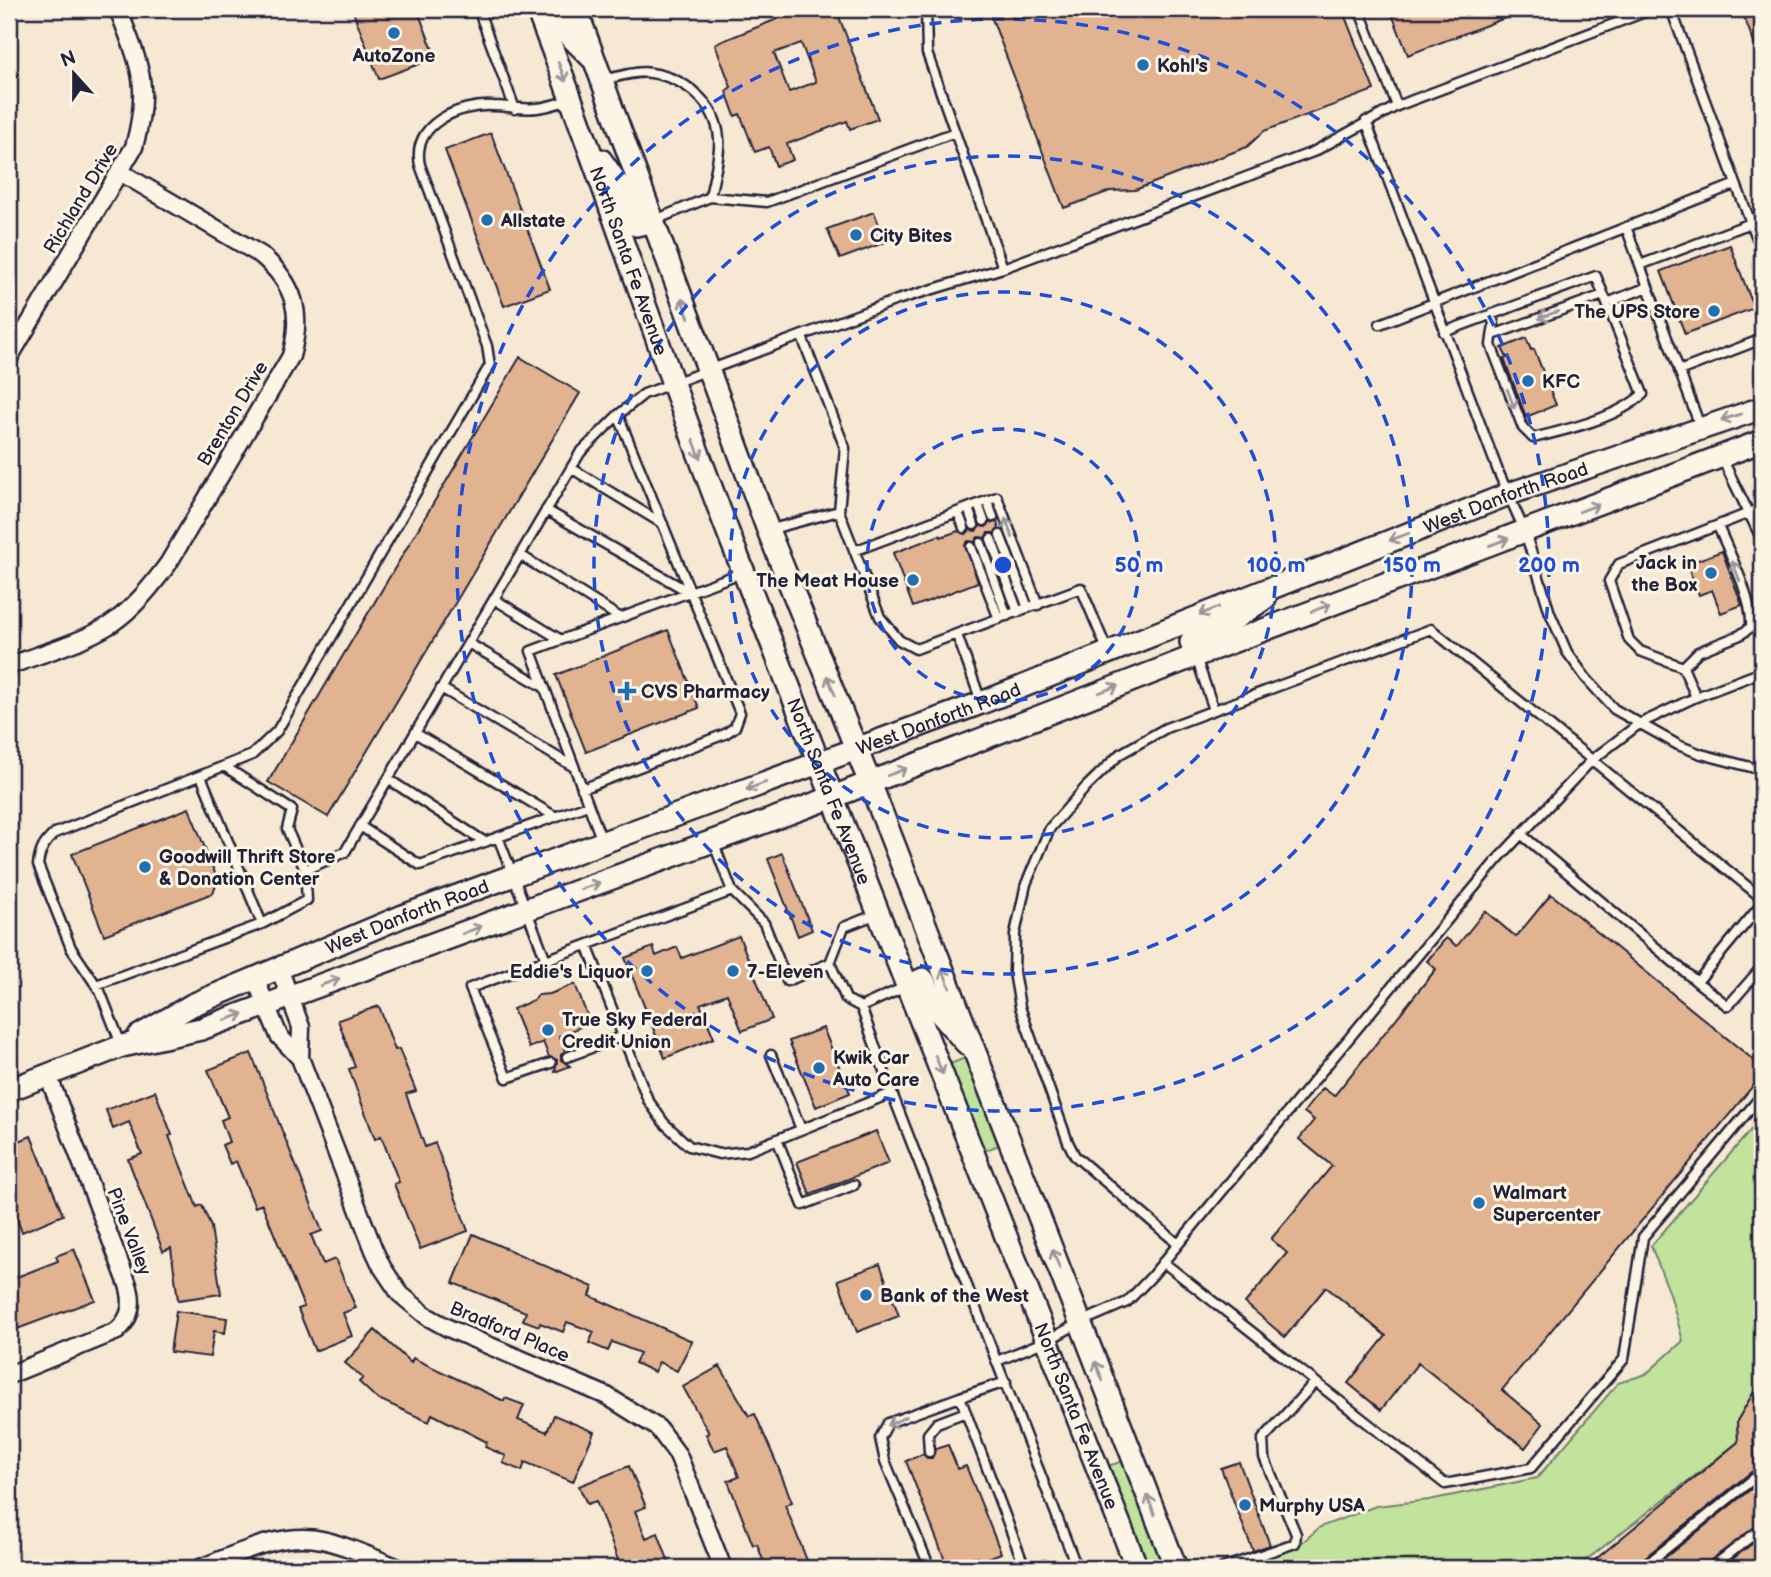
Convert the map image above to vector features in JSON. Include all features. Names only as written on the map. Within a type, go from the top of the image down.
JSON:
[{"type":"main road","name":"North Santa Fe Avenue","points":[[537,9],[572,99],[673,385],[744,572],[1137,1568]]},
{"type":"main road","points":[[556,9],[564,29],[600,71]]},
{"type":"main road","name":"North Santa Fe Avenue","points":[[576,9],[768,530],[870,783],[1176,1568]]},
{"type":"main road","points":[[585,138],[625,195],[636,225],[653,221]]},
{"type":"main road","name":"West Danforth Road","points":[[9,1090],[122,1046],[192,1005],[403,916],[981,703],[1509,494],[1762,408]]},
{"type":"main road","name":"West Danforth Road","points":[[122,1046],[201,1029],[833,797],[1195,656],[1762,441]]},
{"type":"main road","points":[[1195,656],[1191,642],[1193,638],[1230,622],[1296,577]]},
{"type":"main road","points":[[908,986],[923,979],[938,1011],[975,1052]]},
{"type":"street","name":"Richland Drive","points":[[9,358],[134,147],[144,95],[136,56],[117,9]]},
{"type":"street","name":"Brenton Drive","points":[[9,666],[109,625],[131,608],[152,586],[168,564],[291,356],[297,333],[289,288],[278,270],[261,255],[120,172]]},
{"type":"street","name":"Bradford Place","points":[[279,968],[301,1027],[300,1058]]},
{"type":"street","name":"Bradford Place","points":[[255,978],[279,1036],[300,1058],[374,1250],[401,1294],[428,1317],[448,1328],[607,1396],[658,1428],[678,1455],[723,1568]]},
{"type":"street","name":"Pine Valley","points":[[9,1376],[111,1335],[127,1320],[132,1303],[127,1282],[48,1075]]},
{"type":"street","points":[[200,1568],[246,1550],[289,1538],[321,1539],[399,1568]]},
{"type":"lane","points":[[478,9],[515,109]]},
{"type":"lane","points":[[926,9],[927,53],[1003,268]]},
{"type":"lane","points":[[1359,9],[1397,106]]},
{"type":"lane","points":[[304,870],[345,852],[580,453],[618,415],[644,394],[897,300],[1003,268],[1313,152],[1397,106],[1653,9]]},
{"type":"lane","points":[[1671,9],[1762,250]]},
{"type":"lane","points":[[600,71],[649,72],[674,79],[701,97],[712,112],[719,139],[710,197]]},
{"type":"lane","points":[[122,1046],[96,985],[71,948],[38,865],[40,852],[45,842],[55,833],[252,755],[277,731],[490,365],[487,346],[417,153],[420,140],[436,122],[469,107],[538,108],[572,99]]},
{"type":"lane","points":[[1366,121],[1498,471],[1525,532],[1550,613],[1567,652],[1614,709],[1689,750],[1762,770]]},
{"type":"lane","points":[[653,221],[710,197],[767,202],[955,132]]},
{"type":"lane","points":[[1380,324],[1736,184]]},
{"type":"lane","points":[[1640,265],[1751,223]]},
{"type":"lane","points":[[1626,227],[1700,427]]},
{"type":"lane","points":[[1444,331],[1596,276],[1643,394],[1637,401],[1613,412],[1559,432],[1533,438],[1522,428],[1491,345],[1494,324],[1491,314]]},
{"type":"lane","points":[[1493,335],[1648,287]]},
{"type":"lane","points":[[802,337],[845,448],[839,511],[880,617],[899,640],[916,649],[1081,588],[1108,652]]},
{"type":"lane","points":[[1679,371],[1762,339]]},
{"type":"lane","points":[[582,789],[725,734],[735,727],[740,712],[618,415]]},
{"type":"lane","points":[[1721,457],[1762,540]]},
{"type":"lane","points":[[571,468],[663,524]]},
{"type":"lane","points":[[854,551],[997,497],[1038,605]]},
{"type":"lane","points":[[987,501],[993,517]]},
{"type":"lane","points":[[978,504],[984,521]]},
{"type":"lane","points":[[968,508],[974,525]]},
{"type":"lane","points":[[1696,697],[1683,667],[1640,652],[1629,640],[1609,581],[1619,564],[1762,508]]},
{"type":"lane","points":[[546,510],[689,592]]},
{"type":"lane","points":[[768,530],[839,511]]},
{"type":"lane","points":[[958,512],[964,528]]},
{"type":"lane","points":[[1683,667],[1698,652],[1740,635],[1751,627],[1751,617],[1741,584],[1718,526]]},
{"type":"lane","points":[[1000,536],[1028,608]]},
{"type":"lane","points":[[991,539],[1018,612]]},
{"type":"lane","points":[[981,543],[1003,618]]},
{"type":"lane","points":[[971,547],[1003,618]]},
{"type":"lane","points":[[520,555],[619,617]]},
{"type":"lane","points":[[603,843],[531,651],[744,572]]},
{"type":"lane","points":[[494,599],[561,640]]},
{"type":"lane","points":[[1177,1243],[1074,1156],[1020,1007],[1014,972],[1015,934],[1026,884],[1051,828],[1119,754],[1166,728],[1431,629],[1758,895],[1761,905],[1698,982]]},
{"type":"lane","points":[[957,635],[981,703]]},
{"type":"lane","points":[[468,643],[544,687]]},
{"type":"lane","points":[[1195,656],[1214,710]]},
{"type":"lane","points":[[997,1360],[1048,1340],[1127,1302],[1492,865],[1592,760],[1639,724],[1696,697],[1762,672]]},
{"type":"lane","points":[[441,688],[574,767]]},
{"type":"lane","points":[[415,733],[556,817]]},
{"type":"lane","points":[[96,985],[262,924],[307,900],[304,870],[287,829],[292,810],[223,766]]},
{"type":"lane","points":[[201,776],[262,924]]},
{"type":"lane","points":[[388,779],[485,842]]},
{"type":"lane","points":[[360,826],[420,865],[588,806]]},
{"type":"lane","points":[[1521,834],[1728,1006],[1762,967]]},
{"type":"lane","points":[[498,838],[546,960]]},
{"type":"lane","points":[[713,841],[732,891],[764,923],[787,981],[830,963],[844,928],[879,913]]},
{"type":"lane","points":[[551,1063],[507,1078],[470,988],[732,891]]},
{"type":"lane","points":[[587,944],[648,1100],[664,1123],[689,1146],[719,1154],[748,1151],[892,1093]]},
{"type":"lane","points":[[830,963],[846,999],[861,1007],[1077,1568]]},
{"type":"lane","points":[[861,1007],[908,986]]},
{"type":"lane","points":[[567,1057],[623,1036]]},
{"type":"lane","points":[[771,1055],[801,1129]]},
{"type":"lane","points":[[1163,1262],[1445,1484],[1531,1468],[1624,1359],[1643,1237],[1762,1096]]},
{"type":"lane","points":[[777,1139],[803,1205],[854,1185]]},
{"type":"lane","points":[[930,1568],[885,1461],[880,1438],[888,1423],[1006,1382]]},
{"type":"lane","points":[[1223,1568],[1295,1543],[1296,1534],[1264,1457],[1263,1439],[1315,1382]]},
{"type":"lane","points":[[960,1396],[1025,1568]]},
{"type":"lane","points":[[929,1452],[928,1434],[937,1423],[966,1412]]},
{"type":"lane","points":[[1642,1568],[1762,1472]]},
{"type":"lane","points":[[1711,1568],[1762,1528]]},
{"type":"green space","points":[[965,1058],[999,1145],[984,1151],[950,1064]]},
{"type":"green space","points":[[1762,1117],[1762,1378],[1737,1421],[1738,1442],[1576,1568],[1246,1568],[1297,1547],[1320,1527],[1376,1506],[1429,1500],[1537,1478],[1618,1383],[1646,1374],[1683,1341],[1670,1294],[1651,1246]]},
{"type":"green space","points":[[1123,1461],[1165,1568],[1148,1568],[1108,1466]]},
{"type":"building","name":"AutoZone","points":[[352,9],[417,9],[436,58],[379,79]]},
{"type":"building","points":[[802,9],[836,9],[878,119],[850,129],[847,121],[787,144],[793,160],[776,166],[769,147],[755,152],[740,114],[735,116],[726,91],[731,87],[715,44]],"holes":[[[801,43],[816,82],[789,92],[774,53]]]},
{"type":"building","points":[[1010,9],[1342,9],[1374,90],[1264,131],[1247,147],[1135,190],[1110,191],[1064,208],[991,16]]},
{"type":"building","points":[[1390,9],[1526,9],[1526,10],[1408,55]]},
{"type":"building","points":[[1741,9],[1762,9],[1761,61]]},
{"type":"building","points":[[491,133],[550,289],[504,306],[445,150]]},
{"type":"building","points":[[874,212],[886,242],[840,259],[827,229]]},
{"type":"building","points":[[1730,245],[1754,308],[1685,334],[1661,271]]},
{"type":"building","points":[[1526,338],[1531,350],[1534,349],[1556,405],[1526,417],[1502,348]]},
{"type":"building","points":[[520,357],[580,393],[328,817],[268,782]]},
{"type":"building","points":[[997,522],[999,529],[994,533],[988,533],[985,538],[978,537],[975,542],[968,541],[965,545],[978,582],[913,607],[893,553],[940,535],[941,537],[958,531],[966,534],[970,530],[976,531],[980,526],[986,527]]},
{"type":"building","points":[[1722,551],[1742,605],[1721,613],[1712,590],[1699,595],[1687,564]]},
{"type":"building","name":"CVS Pharmacy","points":[[668,630],[699,708],[586,752],[556,675]]},
{"type":"building","name":"Goodwill Thrift Store & Donation Center","points":[[189,808],[218,881],[213,893],[104,935],[72,854]]},
{"type":"building","points":[[782,853],[812,930],[798,936],[768,859]]},
{"type":"building","name":"Walmart Supercenter","points":[[1551,894],[1762,1067],[1762,1075],[1502,1390],[1543,1424],[1525,1448],[1418,1363],[1381,1410],[1348,1383],[1386,1336],[1326,1287],[1285,1337],[1245,1303],[1287,1253],[1271,1239],[1332,1166],[1299,1139],[1314,1120],[1304,1112],[1323,1088],[1334,1096],[1436,969],[1427,961],[1446,938],[1457,946],[1485,911],[1516,937]]},
{"type":"building","points":[[739,936],[772,1019],[742,1031],[727,994],[700,1004],[714,1038],[665,1058],[625,958],[653,947],[656,956],[677,947],[682,958]]},
{"type":"building","name":"True Sky Federal Credit Union","points":[[575,984],[590,1023],[559,1036],[565,1051],[561,1060],[570,1066],[555,1072],[557,1060],[549,1057],[543,1042],[529,1048],[513,1009],[534,1000],[538,995],[550,994]]},
{"type":"building","points":[[379,1006],[395,1050],[399,1049],[416,1091],[406,1094],[425,1147],[435,1143],[468,1231],[420,1249],[394,1184],[399,1182],[381,1136],[375,1139],[349,1069],[355,1067],[338,1020]]},
{"type":"building","points":[[823,1028],[850,1093],[816,1107],[789,1041]]},
{"type":"building","points":[[251,1053],[322,1231],[311,1235],[323,1264],[335,1259],[356,1308],[343,1313],[352,1336],[315,1351],[298,1309],[304,1307],[262,1204],[255,1207],[236,1161],[230,1164],[222,1145],[229,1142],[221,1120],[228,1117],[208,1070]]},
{"type":"building","points":[[155,1091],[172,1135],[169,1136],[197,1207],[202,1205],[211,1227],[221,1294],[178,1300],[171,1248],[163,1251],[128,1159],[142,1154],[129,1122],[113,1129],[106,1110]]},
{"type":"building","points":[[876,1131],[889,1163],[810,1194],[797,1162]]},
{"type":"building","points":[[31,1136],[63,1215],[22,1232],[9,1200],[9,1145]]},
{"type":"building","points":[[473,1234],[593,1287],[590,1296],[692,1341],[677,1371],[659,1362],[654,1372],[635,1363],[640,1353],[612,1342],[608,1351],[589,1343],[594,1332],[567,1322],[563,1332],[540,1323],[539,1326],[523,1320],[526,1312],[453,1283]]},
{"type":"building","points":[[74,1249],[95,1300],[9,1332],[9,1280],[58,1261],[56,1256]]},
{"type":"building","points":[[880,1264],[899,1316],[857,1332],[838,1280]]},
{"type":"building","points":[[176,1311],[227,1318],[225,1333],[214,1331],[210,1357],[170,1352]]},
{"type":"building","points":[[375,1330],[411,1363],[413,1358],[504,1401],[505,1398],[524,1405],[518,1420],[547,1432],[554,1415],[594,1432],[573,1482],[525,1462],[522,1471],[503,1463],[506,1456],[485,1447],[487,1442],[432,1414],[429,1422],[376,1398],[359,1382],[363,1378],[345,1363]]},
{"type":"building","points":[[720,1366],[749,1416],[755,1414],[792,1502],[785,1505],[810,1568],[766,1568],[757,1544],[753,1545],[728,1481],[739,1477],[727,1446],[714,1451],[706,1434],[709,1433],[683,1387]]},
{"type":"building","points":[[1762,1378],[1762,1414],[1753,1430],[1755,1469],[1635,1568],[1585,1568],[1738,1442],[1737,1421]]},
{"type":"building","points":[[948,1445],[958,1469],[966,1466],[1001,1553],[981,1561],[972,1557],[969,1565],[962,1568],[948,1568],[906,1461],[923,1454],[932,1458],[935,1449]]},
{"type":"building","points":[[1239,1462],[1270,1545],[1253,1551],[1221,1468]]},
{"type":"building","points":[[629,1466],[646,1507],[635,1511],[646,1538],[658,1533],[671,1568],[621,1568],[596,1501],[587,1504],[579,1486]]},
{"type":"building","points":[[1756,1485],[1757,1492],[1762,1488],[1762,1522],[1704,1568],[1652,1568]]},
{"type":"building","points":[[1762,1536],[1762,1568],[1721,1568]]},
{"type":"place","name":"AutoZone","points":[[394,33]]},
{"type":"place","name":"Kohl's","points":[[1143,65]]},
{"type":"place","name":"Allstate","points":[[487,220]]},
{"type":"place","name":"City Bites","points":[[856,235]]},
{"type":"place","name":"The UPS Store","points":[[1714,311]]},
{"type":"place","name":"KFC","points":[[1528,381]]},
{"type":"place","name":"Jack in the Box","points":[[1711,573]]},
{"type":"place","name":"The Meat House","points":[[913,580]]},
{"type":"place","name":"CVS Pharmacy","points":[[627,691]]},
{"type":"place","name":"Goodwill Thrift Store & Donation Center","points":[[145,867]]},
{"type":"place","name":"Eddie's Liquor","points":[[647,971]]},
{"type":"place","name":"7-Eleven","points":[[733,971]]},
{"type":"place","name":"True Sky Federal Credit Union","points":[[548,1030]]},
{"type":"place","name":"Kwik Car Auto Care","points":[[819,1068]]},
{"type":"place","name":"Walmart Supercenter","points":[[1479,1203]]},
{"type":"place","name":"Bank of the West","points":[[866,1295]]},
{"type":"place","name":"Murphy USA","points":[[1245,1505]]}]
